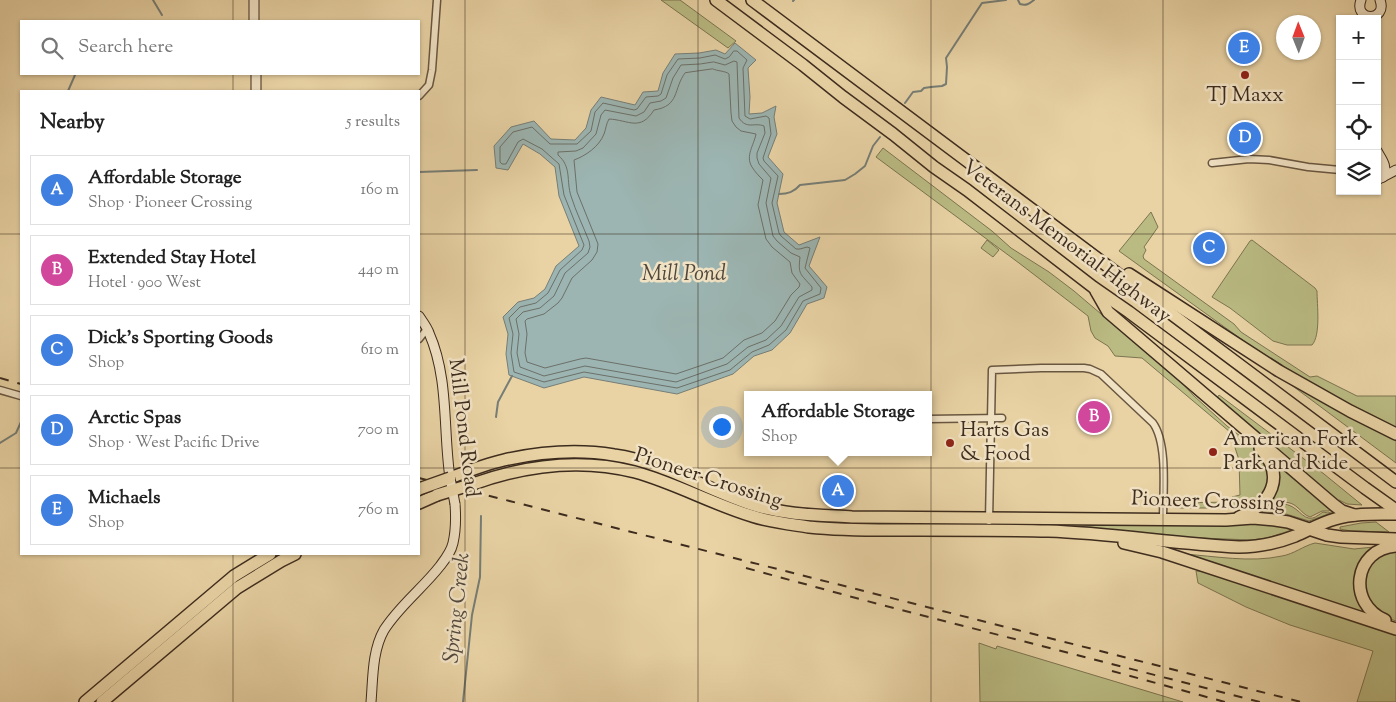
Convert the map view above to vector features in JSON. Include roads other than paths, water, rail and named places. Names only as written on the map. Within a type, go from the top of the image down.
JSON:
[{"type":"highway","name":"Veterans Memorial Highway","points":[[716,0],[804,65],[934,167],[968,190],[1093,287],[1396,512]]},
{"type":"highway","name":"Veterans Memorial Highway","points":[[752,0],[1396,482]]},
{"type":"highway","points":[[1034,211],[1279,371],[1350,411],[1396,434]]},
{"type":"highway","points":[[1093,287],[1108,312],[1342,511],[1354,515]]},
{"type":"highway","points":[[1205,395],[1215,408],[1261,448],[1268,458],[1273,473],[1271,489],[1261,505],[1246,514],[1226,520]]},
{"type":"highway","name":"Pioneer Crossing","points":[[420,489],[504,460],[557,452],[586,452],[615,455],[640,461],[755,506],[782,512],[852,517],[1266,519],[1288,522],[1310,529]]},
{"type":"highway","name":"Pioneer Crossing","points":[[420,503],[452,490],[510,472],[560,464],[585,464],[635,472],[752,517],[781,523],[852,530],[989,530],[1085,533],[1239,547],[1274,543],[1310,529]]},
{"type":"highway","points":[[1310,529],[1334,519],[1354,515],[1396,512]]},
{"type":"highway","points":[[1310,529],[1331,536],[1395,541]]},
{"type":"highway","points":[[989,530],[1012,536],[1092,540],[1123,543],[1150,549],[1396,629]]},
{"type":"highway","points":[[1395,541],[1372,556],[1364,565],[1360,581],[1361,594],[1370,610],[1396,624]]},
{"type":"highway","points":[[85,702],[234,576],[268,555]]},
{"type":"highway","points":[[102,702],[237,588],[293,555]]},
{"type":"street","points":[[254,0],[254,20]]},
{"type":"street","points":[[420,95],[429,85],[432,70],[437,0]]},
{"type":"street","points":[[1361,0],[1360,9],[1368,15]]},
{"type":"street","points":[[1372,15],[1381,7],[1380,0]]},
{"type":"street","points":[[256,75],[256,90]]},
{"type":"street","points":[[1212,163],[1249,159],[1336,169]]},
{"type":"street","points":[[1381,159],[1396,165]]},
{"type":"street","points":[[1381,159],[1386,168],[1381,176]]},
{"type":"street","points":[[1325,168],[1336,167]]},
{"type":"street","points":[[1381,178],[1396,170]]},
{"type":"street","name":"Mill Pond Road","points":[[371,702],[376,653],[384,631],[449,554],[453,544],[456,521],[448,461],[442,379],[436,352],[427,329],[420,318]]},
{"type":"street","points":[[420,338],[427,329]]},
{"type":"street","points":[[989,530],[992,370],[1084,368],[1097,372],[1153,423],[1158,432],[1163,471],[1163,519]]},
{"type":"street","points":[[0,390],[20,396]]},
{"type":"street","points":[[932,419],[1002,418]]},
{"type":"water","name":"Mill Pond","points":[[735,43],[756,60],[748,68],[749,114],[762,113],[776,106],[774,117],[777,134],[768,157],[783,174],[777,203],[784,232],[799,245],[820,237],[809,266],[827,287],[824,298],[807,304],[790,333],[772,350],[754,356],[733,374],[677,394],[584,377],[544,388],[509,375],[506,354],[508,334],[503,317],[518,302],[534,298],[545,289],[556,266],[579,246],[559,196],[555,167],[540,154],[523,144],[508,170],[496,168],[494,146],[511,127],[534,121],[551,139],[575,140],[586,128],[591,110],[601,97],[635,105],[643,92],[658,91],[663,73],[675,54],[716,50],[725,54]]},
{"type":"waterway","points":[[153,0],[162,15]]},
{"type":"waterway","points":[[905,103],[913,92],[946,84],[946,58],[982,3],[1006,0]]},
{"type":"waterway","points":[[1018,0],[1020,4],[1024,5],[1034,0]]},
{"type":"waterway","points":[[68,90],[75,75]]},
{"type":"waterway","points":[[779,194],[791,192],[800,185],[845,180],[865,166],[873,146],[880,137]]},
{"type":"waterway","points":[[420,172],[477,170]]},
{"type":"waterway","name":"Spring Creek","points":[[496,417],[498,402],[512,376]]},
{"type":"waterway","points":[[0,443],[16,433],[20,424]]},
{"type":"waterway","name":"Spring Creek","points":[[463,702],[472,615],[480,577],[481,516]]},
{"type":"railway","points":[[0,378],[20,384]]},
{"type":"railway","points":[[420,478],[1301,702]]},
{"type":"railway","points":[[746,568],[878,604],[1260,702]]},
{"type":"railway","points":[[1112,671],[1225,702]]},
{"type":"place","name":"Michaels","points":[[1244,48]]},
{"type":"place","name":"TJ Maxx","points":[[1245,75]]},
{"type":"place","name":"Arctic Spas","points":[[1245,138]]},
{"type":"place","name":"Dick's Sporting Goods","points":[[1209,248]]},
{"type":"place","name":"Extended Stay Hotel","points":[[1094,417]]},
{"type":"place","name":"Harts Gas & Food","points":[[950,443]]},
{"type":"place","name":"American Fork Park and Ride","points":[[1213,452]]},
{"type":"place","name":"Affordable Storage","points":[[838,491]]}]
